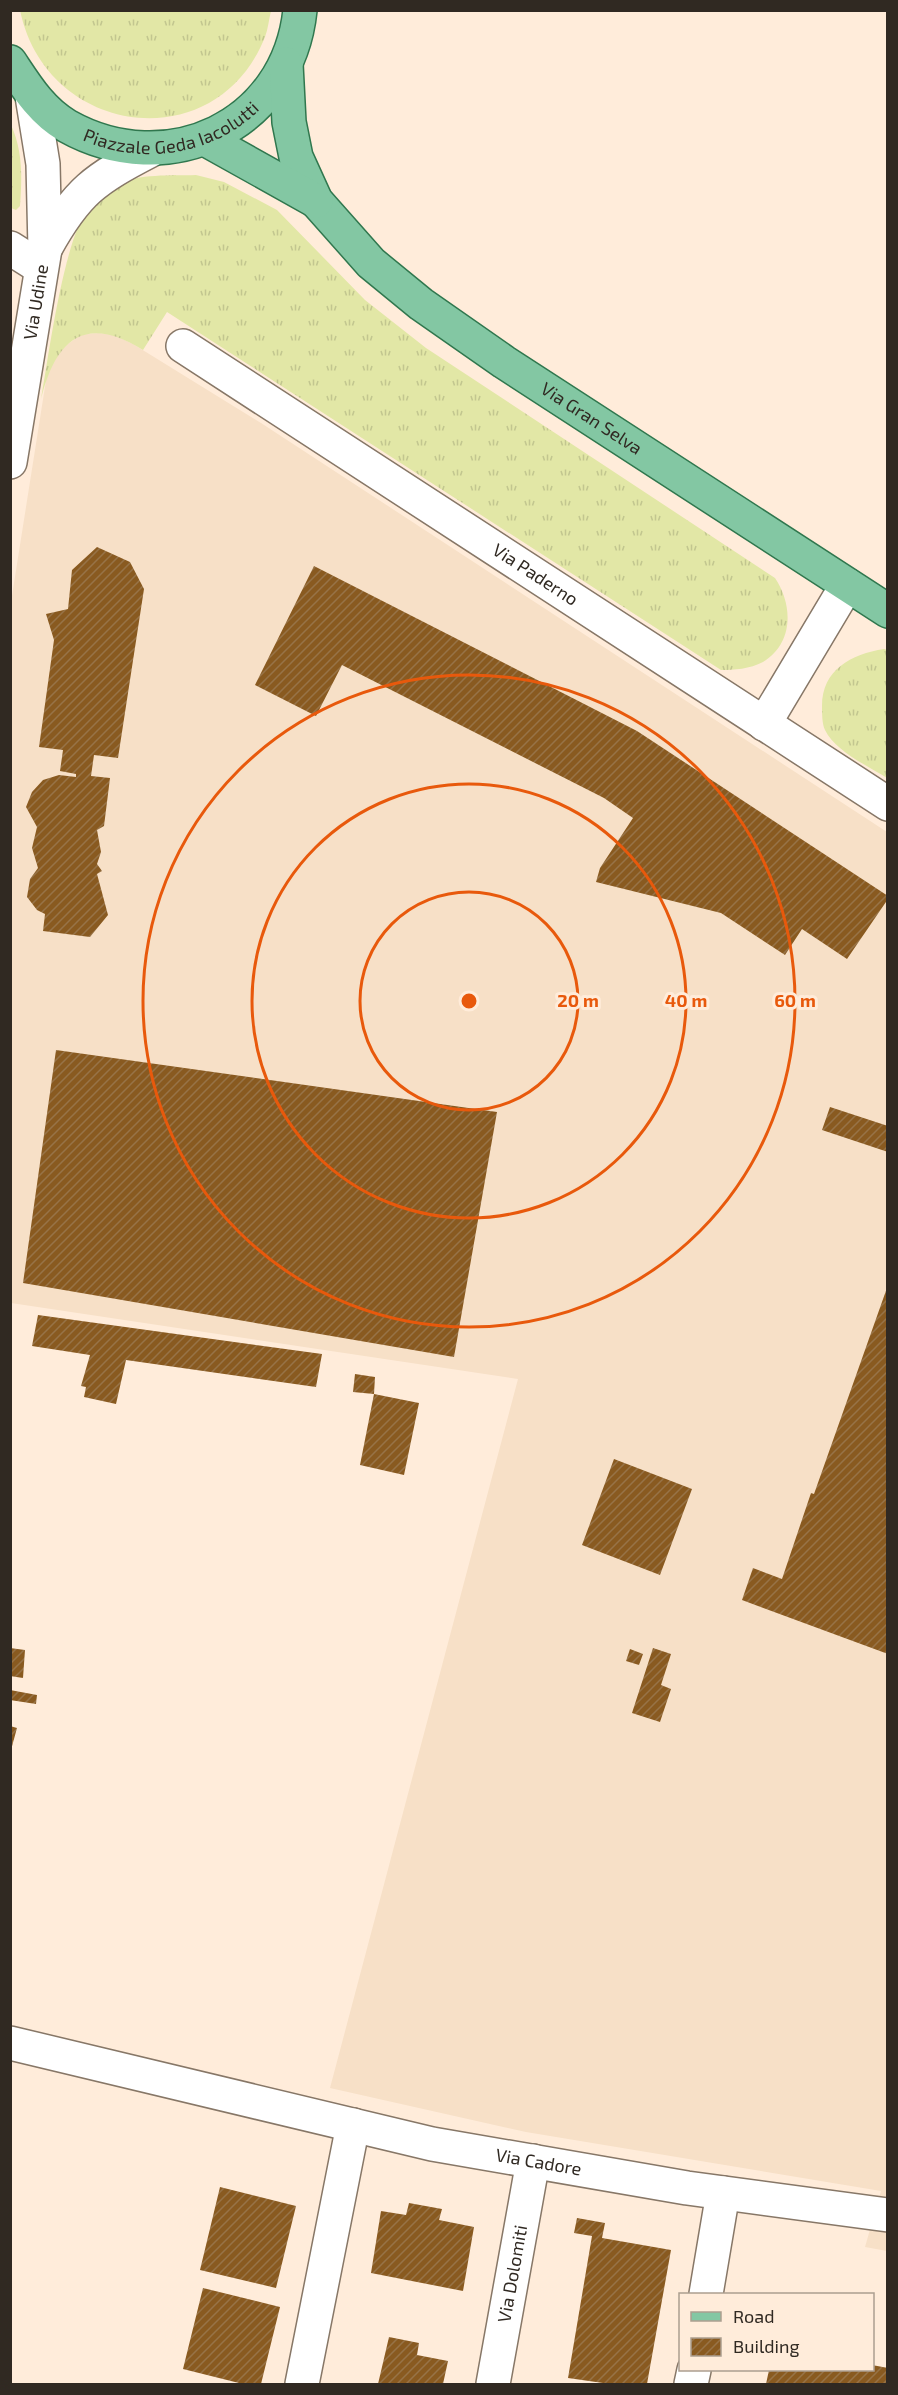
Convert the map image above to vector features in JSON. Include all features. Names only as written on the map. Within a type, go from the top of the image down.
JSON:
[{"type":"main road","name":"Piazzale Geda Iacolutti","points":[[10,62],[32,96],[66,125],[106,143],[151,150],[179,147],[205,139],[238,121],[266,96],[286,64],[298,30],[300,10]]},
{"type":"main road","name":"Via Gran Selva","points":[[286,64],[289,122],[296,157],[316,201],[371,263],[421,304],[504,362],[888,611]]},
{"type":"main road","name":"Via Gran Selva","points":[[205,139],[316,201]]},
{"type":"street","name":"Via Udine","points":[[10,462],[43,258],[43,164],[32,96]]},
{"type":"street","name":"Via Udine","points":[[43,258],[62,219],[98,179],[151,150]]},
{"type":"street","points":[[10,248],[43,258]]},
{"type":"street","name":"Via Paderno","points":[[183,346],[888,804]]},
{"type":"street","points":[[764,724],[847,585]]},
{"type":"street","name":"Via Cadore","points":[[10,2043],[432,2144],[723,2193],[888,2215]]},
{"type":"street","points":[[302,2385],[353,2126]]},
{"type":"street","name":"Via Dolomiti","points":[[493,2385],[533,2161]]},
{"type":"street","points":[[706,2293],[723,2193]]},
{"type":"shaded area","points":[[82,334],[114,335],[133,344],[261,423],[887,832],[887,2251],[865,2247],[881,2191],[526,2132],[330,2088],[518,1379],[11,1303],[11,602],[47,374],[56,355],[68,344]]},
{"type":"green space","points":[[20,10],[271,11],[265,37],[241,76],[210,103],[173,116],[134,117],[96,107],[62,85],[36,53]]},
{"type":"green space","points":[[11,125],[18,145],[21,165],[20,206],[16,210],[11,208]]},
{"type":"green space","points":[[196,175],[224,182],[277,210],[365,300],[426,348],[775,578],[785,600],[787,623],[785,634],[773,654],[753,666],[721,670],[167,312],[143,350],[123,339],[105,334],[89,334],[76,338],[55,361],[41,399],[65,269],[72,242],[90,205],[109,188],[125,181],[155,176]]},
{"type":"green space","points":[[888,650],[887,778],[836,745],[825,730],[822,712],[823,693],[833,673],[860,655]]},
{"type":"building","points":[[97,547],[130,562],[144,589],[118,758],[94,755],[91,776],[110,778],[104,826],[97,830],[101,852],[97,864],[102,871],[97,874],[108,915],[90,937],[43,931],[45,914],[37,910],[27,897],[30,879],[38,868],[32,848],[37,827],[26,807],[32,792],[43,780],[59,775],[76,777],[76,774],[60,771],[63,750],[39,747],[54,640],[46,614],[68,609],[72,570]]},
{"type":"building","points":[[314,566],[637,731],[888,896],[888,899],[847,959],[802,929],[785,955],[721,913],[596,882],[600,868],[633,818],[604,798],[342,665],[316,716],[255,685]]},
{"type":"building","points":[[56,1050],[497,1112],[454,1357],[23,1283]]},
{"type":"building","points":[[830,1107],[888,1126],[888,1152],[822,1130]]},
{"type":"building","points":[[888,1285],[888,1654],[742,1600],[753,1568],[782,1579],[811,1493],[814,1494]]},
{"type":"building","points":[[38,1315],[322,1354],[316,1387],[126,1360],[116,1404],[84,1397],[86,1387],[81,1386],[90,1355],[32,1346]]},
{"type":"building","points":[[355,1374],[375,1377],[374,1394],[353,1392]]},
{"type":"building","points":[[374,1394],[419,1403],[404,1475],[360,1465]]},
{"type":"building","points":[[614,1459],[692,1489],[660,1575],[582,1545]]},
{"type":"building","points":[[10,1648],[25,1650],[23,1678],[10,1676]]},
{"type":"building","points":[[653,1648],[671,1654],[661,1685],[671,1689],[660,1722],[632,1713]]},
{"type":"building","points":[[630,1649],[643,1654],[639,1665],[626,1661]]},
{"type":"building","points":[[10,1690],[37,1695],[36,1704],[10,1700]]},
{"type":"building","points":[[10,1726],[17,1728],[11,1750],[10,1750]]},
{"type":"building","points":[[220,2187],[296,2206],[276,2288],[200,2270]]},
{"type":"building","points":[[409,2203],[442,2209],[439,2220],[474,2227],[463,2291],[371,2273],[381,2211],[406,2215]]},
{"type":"building","points":[[577,2218],[605,2223],[602,2238],[671,2250],[647,2384],[610,2384],[568,2378],[592,2236],[574,2233]]},
{"type":"building","points":[[203,2288],[280,2307],[261,2384],[243,2384],[183,2369]]},
{"type":"building","points":[[389,2337],[419,2343],[417,2355],[448,2361],[443,2384],[378,2384]]},
{"type":"building","points":[[874,2365],[888,2368],[888,2384],[766,2384],[769,2371],[874,2371]]}]
